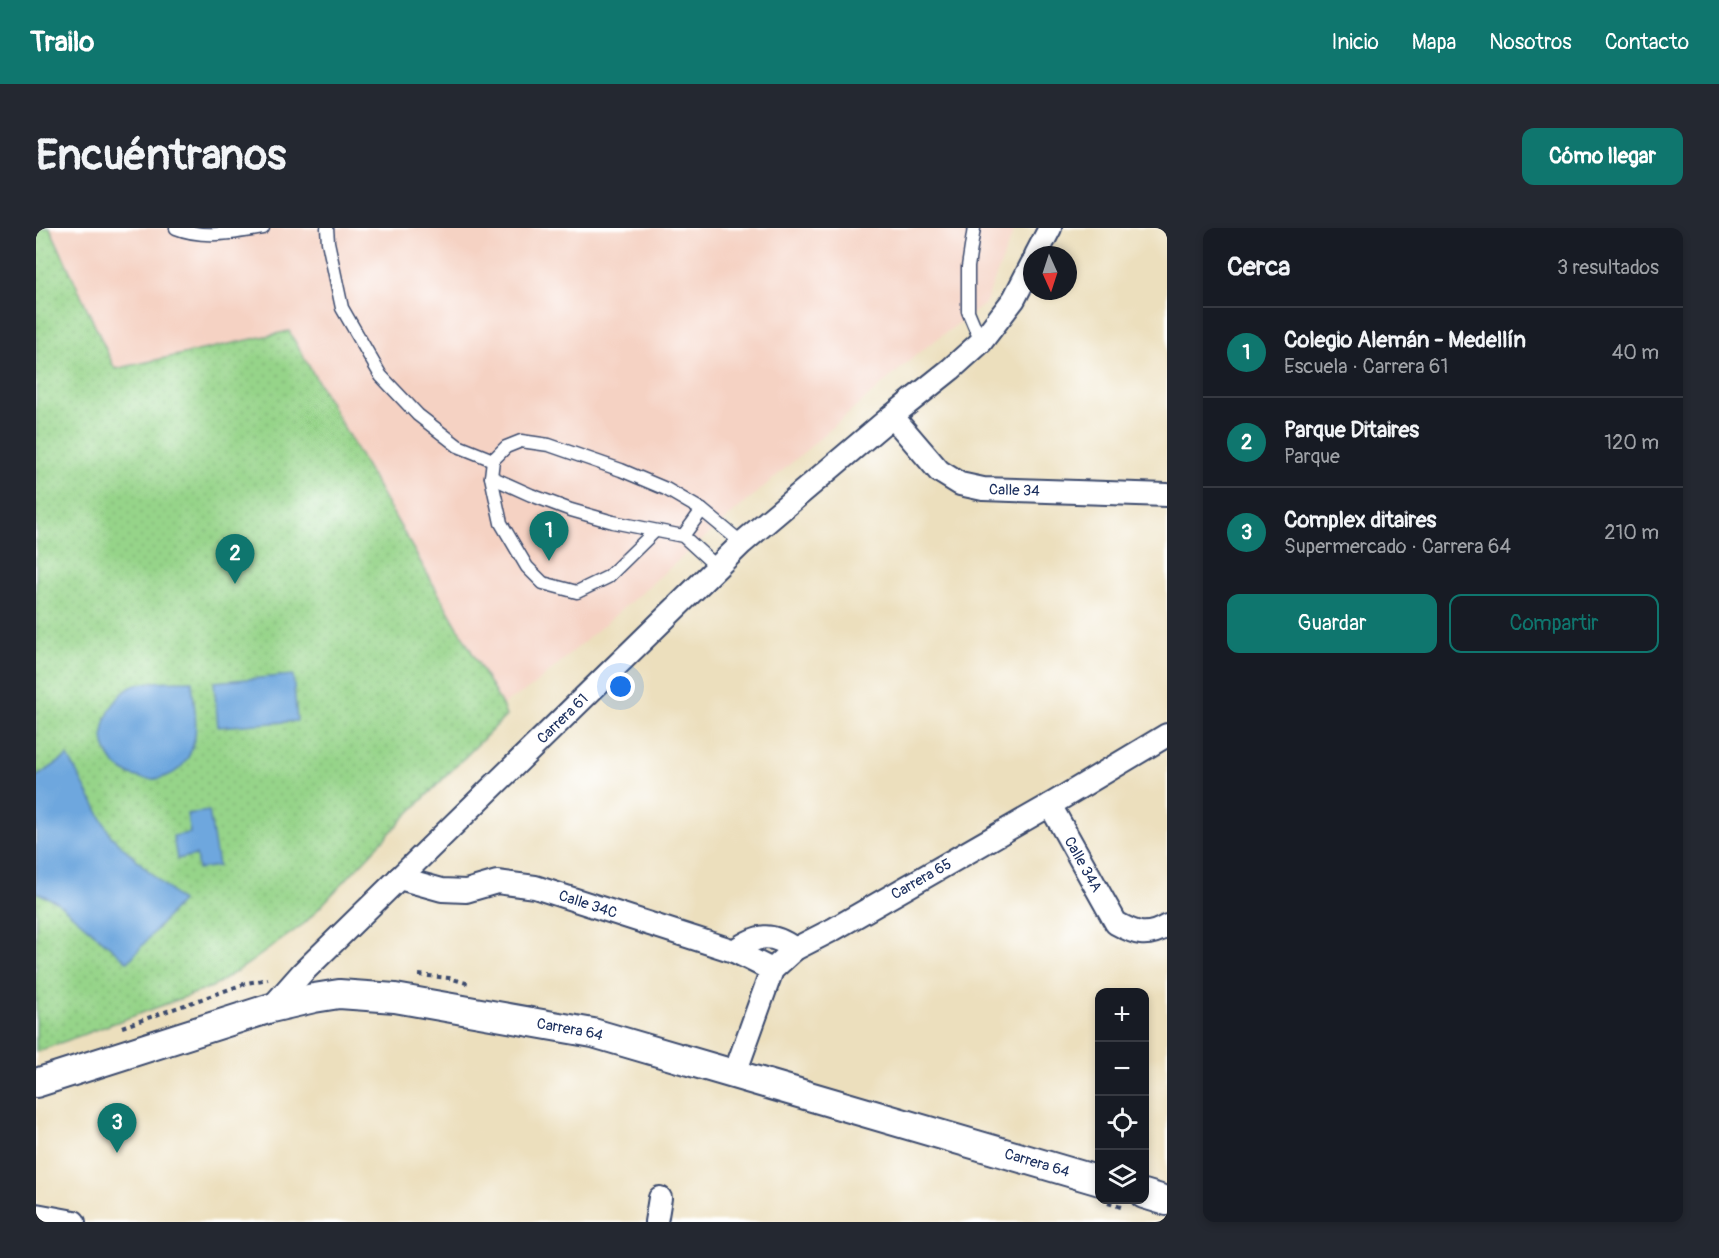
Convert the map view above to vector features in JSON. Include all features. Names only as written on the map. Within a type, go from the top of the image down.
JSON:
[{"type":"street","points":[[1041,246],[1050,228]]},
{"type":"street","name":"Carrera 61","points":[[271,1008],[302,973],[742,543],[981,342],[1014,299],[1023,282]]},
{"type":"street","name":"Calle 34","points":[[892,416],[939,471],[960,484],[983,489],[1167,495]]},
{"type":"street","name":"Carrera 65","points":[[735,1073],[772,969],[795,949],[1050,806],[1167,735]]},
{"type":"street","name":"Calle 34A","points":[[1050,806],[1116,923],[1134,933],[1154,934],[1167,926]]},
{"type":"street","name":"Calle 34C","points":[[399,878],[442,890],[466,891],[497,882],[535,888],[734,951],[772,969]]},
{"type":"street","points":[[734,951],[749,941],[767,936],[781,939],[795,949]]},
{"type":"street","name":"Carrera 64","points":[[36,1083],[271,1008],[339,994],[395,998],[593,1033],[735,1073],[1095,1190]]},
{"type":"street","points":[[656,1222],[660,1198]]},
{"type":"street","points":[[1149,1202],[1167,1201]]},
{"type":"street","points":[[36,1215],[74,1222]]},
{"type":"lane","points":[[176,228],[188,233],[216,234],[263,228]]},
{"type":"lane","points":[[327,228],[342,308],[381,376],[418,415],[458,446],[493,460]]},
{"type":"lane","points":[[974,228],[968,267],[968,311],[981,342]]},
{"type":"lane","points":[[655,531],[608,578],[577,592],[543,583],[527,567],[501,523],[491,477],[493,460],[506,447],[521,441],[549,444],[666,489],[702,510],[742,543]]},
{"type":"lane","points":[[491,477],[571,510],[683,536],[717,567]]},
{"type":"lane","points":[[683,536],[702,510]]},
{"type":"path","points":[[116,1029],[247,983],[302,973]]},
{"type":"path","points":[[414,974],[449,978],[472,984]]},
{"type":"shaded area","points":[[50,228],[1015,228],[985,304],[922,350],[533,686],[502,705],[289,331],[115,369]]},
{"type":"green space","points":[[36,228],[50,228],[115,369],[289,331],[502,705],[506,716],[404,818],[305,923],[245,966],[212,987],[36,1052]]},
{"type":"water","points":[[293,675],[297,721],[218,727],[214,682]]},
{"type":"water","points":[[192,681],[196,721],[195,738],[183,764],[168,776],[151,779],[133,776],[118,767],[107,752],[103,734],[109,712],[119,697],[129,688],[140,684]]},
{"type":"water","points":[[68,756],[111,836],[181,901],[128,962],[57,902],[36,892],[36,777]]},
{"type":"water","points":[[209,811],[218,866],[198,869],[196,855],[177,859],[173,836],[190,833],[187,814]]},
{"type":"place","name":"Colegio Alemán - Medellín","points":[[549,561]]},
{"type":"place","name":"Parque Ditaires","points":[[235,584]]},
{"type":"place","name":"Complex ditaires","points":[[117,1153]]}]
